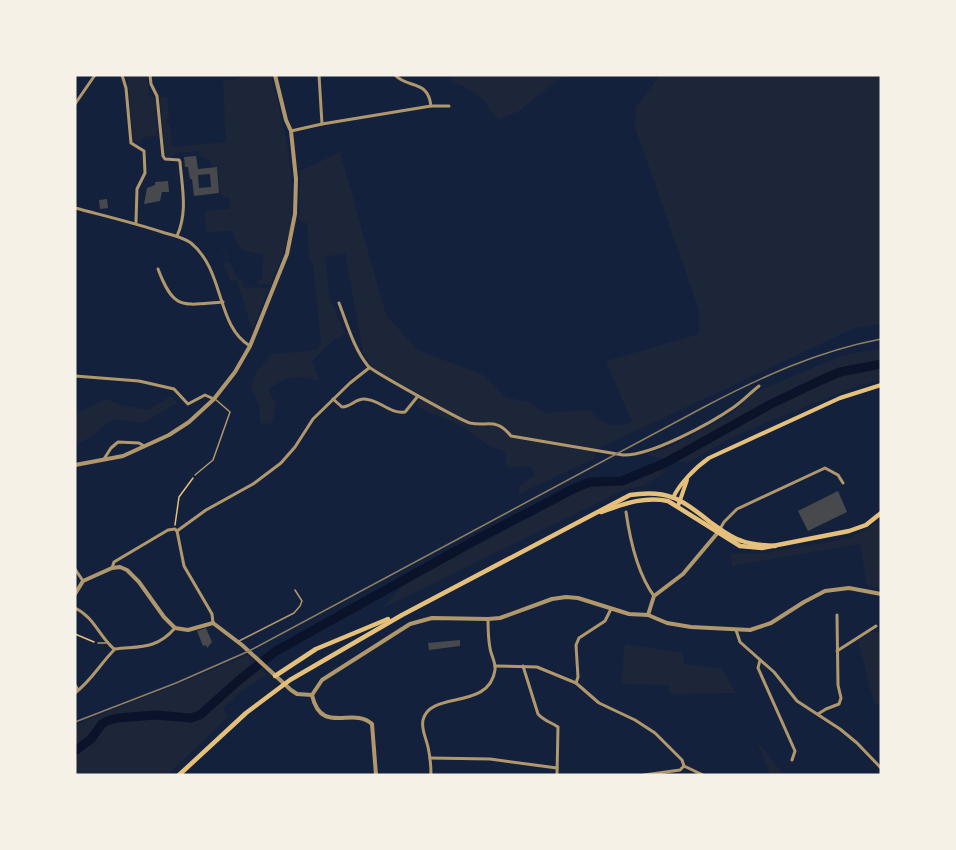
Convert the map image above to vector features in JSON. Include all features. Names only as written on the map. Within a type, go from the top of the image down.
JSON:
[{"type":"main road","points":[[672,500],[699,464],[709,458],[840,398],[881,385]]},
{"type":"main road","points":[[679,504],[687,479]]},
{"type":"main road","points":[[179,775],[246,713],[280,687],[402,615],[593,515],[641,499],[672,500],[740,546],[762,548],[849,531],[866,525],[881,513]]},
{"type":"main road","points":[[274,674],[316,649],[402,615]]},
{"type":"street","points":[[75,104],[95,75]]},
{"type":"street","points":[[122,75],[126,88],[131,143],[144,151],[145,173],[137,189],[136,223]]},
{"type":"street","points":[[150,75],[151,84],[157,96],[163,156],[165,159],[180,162],[184,206],[182,225],[176,237]]},
{"type":"street","points":[[75,465],[123,456],[146,447],[189,422],[214,399],[235,372],[250,346],[287,254],[293,230],[296,179],[291,131],[275,75]]},
{"type":"street","points":[[319,75],[322,124]]},
{"type":"street","points":[[395,75],[400,80],[424,88],[430,96],[431,106]]},
{"type":"street","points":[[291,131],[431,106],[449,106]]},
{"type":"street","points":[[75,208],[136,223],[191,244],[204,258],[220,290],[233,331],[250,346]]},
{"type":"street","points":[[158,269],[166,291],[173,298],[183,303],[193,304],[223,302]]},
{"type":"street","points":[[339,303],[352,337],[369,368],[469,423],[495,423],[505,428],[511,436],[629,455],[674,440],[702,426],[735,406],[759,386]]},
{"type":"street","points":[[112,568],[114,562],[168,530],[176,530],[253,484],[280,463],[306,433],[313,419],[350,382],[369,368]]},
{"type":"street","points":[[75,376],[139,381],[174,389],[188,404],[205,395],[214,399]]},
{"type":"street","points":[[333,399],[342,407],[348,407],[356,401],[367,399],[397,413],[405,412],[418,395]]},
{"type":"street","points":[[104,459],[118,442],[138,443],[146,447]]},
{"type":"street","points":[[648,615],[654,596],[682,574],[737,509],[825,468],[838,475],[843,483]]},
{"type":"street","points":[[627,512],[634,551],[642,574],[654,596]]},
{"type":"street","points":[[176,530],[184,566],[212,614],[213,623],[238,641],[287,687],[297,694],[312,695]]},
{"type":"street","points":[[75,594],[83,581],[112,568],[120,567],[127,570],[175,628],[188,630],[213,623]]},
{"type":"street","points":[[75,569],[83,581]]},
{"type":"street","points":[[312,695],[322,680],[410,624],[432,618],[488,620],[559,598],[578,598],[629,614],[648,615],[667,623],[736,630],[760,628],[825,591],[849,588],[881,594]]},
{"type":"street","points":[[75,608],[90,616],[107,643],[115,649],[149,646],[166,637],[175,628]]},
{"type":"street","points":[[576,683],[578,676],[576,645],[579,638],[605,621],[611,609]]},
{"type":"street","points":[[818,714],[839,704],[841,698],[838,685],[837,615]]},
{"type":"street","points":[[431,775],[430,758],[422,726],[426,712],[433,707],[477,695],[490,683],[495,666],[490,646],[488,620]]},
{"type":"street","points":[[837,651],[876,626]]},
{"type":"street","points":[[736,630],[740,642],[774,672],[796,701],[857,743],[881,768]]},
{"type":"street","points":[[75,685],[77,692],[93,678],[115,649]]},
{"type":"street","points":[[760,660],[758,668],[795,751],[792,760]]},
{"type":"street","points":[[495,666],[523,666],[548,670],[576,683],[599,703],[635,720],[655,733],[682,760],[684,766],[703,775]]},
{"type":"street","points":[[523,666],[538,714],[558,728],[557,775]]},
{"type":"street","points":[[312,695],[317,710],[325,716],[363,718],[372,724],[376,775]]},
{"type":"street","points":[[430,758],[490,759],[557,768]]},
{"type":"street","points":[[644,775],[680,770],[684,766]]},
{"type":"lane","points":[[195,475],[213,460],[230,412],[214,399]]},
{"type":"lane","points":[[238,641],[294,613],[302,601],[295,590]]},
{"type":"lane","points":[[98,643],[107,643]]},
{"type":"path","points":[[176,530],[179,497],[195,475]]},
{"type":"path","points":[[75,634],[98,643]]},
{"type":"shaded area","points":[[126,75],[147,75],[149,97],[155,97],[158,136],[143,137],[141,142],[133,140]]},
{"type":"shaded area","points":[[244,75],[271,75],[291,169],[290,227],[285,249],[271,284],[259,285],[258,281],[262,280],[263,254],[252,253],[239,246],[233,231],[206,232],[205,211],[230,209],[229,197],[223,197],[220,192],[218,167],[211,165],[210,160],[200,156],[199,151],[176,153],[167,157],[165,154],[160,97],[167,97],[169,118],[167,119],[170,125],[172,147],[226,142],[223,80],[234,80]]},
{"type":"shaded area","points":[[451,75],[564,75],[519,111],[499,119],[480,97],[453,82]]},
{"type":"shaded area","points":[[660,75],[881,75],[881,324],[855,328],[597,449],[594,459],[519,494],[519,486],[535,475],[531,466],[508,468],[504,451],[490,447],[462,426],[415,406],[423,396],[373,369],[363,352],[345,253],[325,257],[330,299],[345,334],[334,340],[312,361],[319,380],[292,378],[281,381],[268,390],[276,404],[272,424],[260,423],[259,405],[251,388],[256,371],[272,354],[317,350],[321,344],[313,262],[309,261],[307,223],[299,222],[300,171],[340,152],[386,315],[418,350],[483,375],[505,397],[528,402],[546,413],[589,410],[608,424],[618,425],[632,422],[606,361],[699,334],[699,310],[635,127],[636,107]]},
{"type":"shaded area","points":[[222,246],[238,279],[242,280],[243,287],[269,288],[252,330],[237,280],[231,281],[223,263],[228,261]]},
{"type":"shaded area","points":[[881,348],[881,380],[855,387],[772,420],[729,439],[687,463],[646,455],[674,445],[733,413],[753,393],[841,356]]},
{"type":"shaded area","points":[[171,396],[177,403],[143,423],[113,419],[90,437],[75,444],[75,414],[106,399],[121,405],[148,410]]},
{"type":"shaded area","points":[[654,470],[667,471],[643,486],[626,489],[383,608],[403,585],[585,488],[630,482]]},
{"type":"shaded area","points":[[881,520],[881,589],[867,585],[860,544],[732,566],[731,554],[759,554],[850,538]]},
{"type":"shaded area","points":[[881,631],[881,706],[874,703],[858,640],[870,632]]},
{"type":"shaded area","points":[[625,644],[683,653],[684,664],[722,669],[736,693],[670,694],[669,685],[621,684]]},
{"type":"shaded area","points":[[247,655],[267,675],[240,692],[223,708],[228,717],[167,775],[75,775],[75,726]]},
{"type":"shaded area","points":[[757,741],[784,775],[770,775]]},
{"type":"building","points":[[196,156],[198,169],[217,167],[219,193],[194,196],[192,179],[190,179],[188,167],[185,167],[184,157]],"holes":[[[210,174],[211,187],[199,188],[198,175]]]},
{"type":"building","points":[[168,181],[169,192],[162,192],[160,201],[144,204],[147,188],[155,185],[155,182]]},
{"type":"building","points":[[107,199],[108,208],[100,209],[99,200]]},
{"type":"building","points":[[838,491],[847,512],[808,531],[798,511]]},
{"type":"building","points":[[206,628],[212,642],[207,648],[206,645],[203,646],[197,631]]},
{"type":"building","points":[[460,640],[460,646],[429,650],[428,643]]},
{"type":"waterway","points":[[75,751],[91,739],[102,724],[117,718],[155,715],[191,718],[200,715],[276,651],[479,538],[575,488],[590,482],[622,481],[665,463],[769,405],[817,382],[840,372],[881,364]]},
{"type":"railway","points":[[75,722],[176,683],[249,651],[747,385],[835,350],[881,339]]}]
